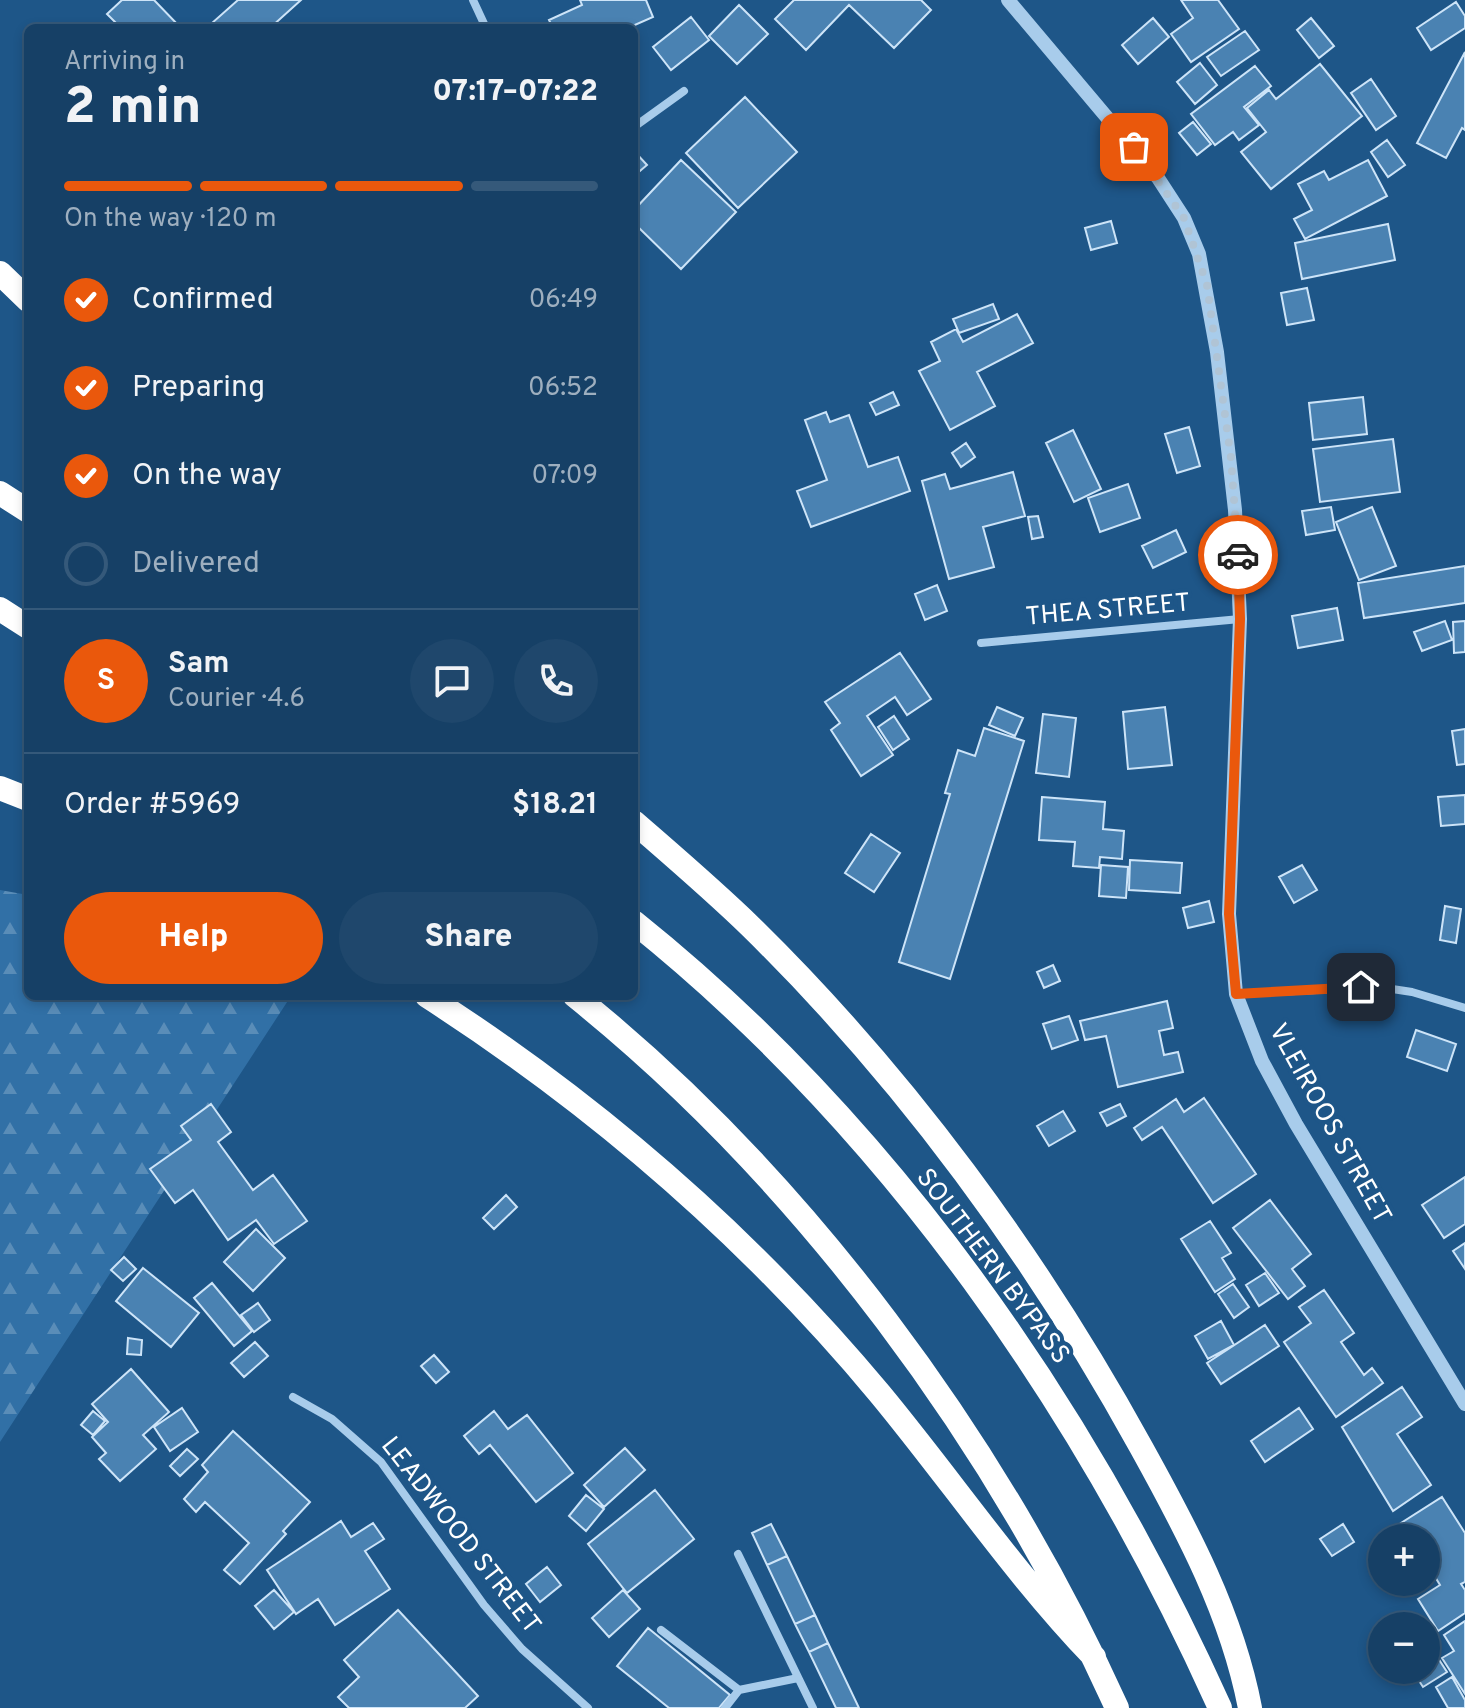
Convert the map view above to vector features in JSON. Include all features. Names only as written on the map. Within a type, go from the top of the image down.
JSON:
[{"type":"highway","points":[[0,273],[24,296]]},
{"type":"highway","points":[[0,493],[24,508]]},
{"type":"highway","points":[[0,609],[24,624]]},
{"type":"highway","points":[[0,788],[24,797]]},
{"type":"highway","points":[[638,826],[750,926],[803,982],[906,1100],[1017,1247],[1092,1359],[1168,1498],[1220,1602],[1250,1708]]},
{"type":"highway","name":"SOUTHERN BYPASS","points":[[638,926],[760,1035],[840,1119],[911,1201],[996,1312],[1070,1423],[1139,1541],[1220,1708]]},
{"type":"highway","points":[[433,1000],[565,1090],[647,1156],[796,1298],[879,1393],[1029,1584],[1094,1657]]},
{"type":"highway","points":[[580,1000],[624,1035],[696,1103],[834,1256],[931,1384],[992,1475],[1094,1657],[1117,1708]]},
{"type":"street","points":[[473,0],[484,24]]},
{"type":"street","name":"VLEIROOS STREET","points":[[1008,0],[1144,159],[1170,195],[1193,238],[1207,285],[1229,443],[1240,619],[1229,914],[1236,994],[1262,1061],[1296,1124],[1465,1404]]},
{"type":"street","points":[[638,124],[684,91]]},
{"type":"street","name":"THEA STREET","points":[[981,643],[1240,619]]},
{"type":"street","points":[[1236,994],[1379,987],[1412,992],[1465,1008]]},
{"type":"street","name":"LEADWOOD STREET","points":[[293,1397],[332,1419],[381,1462],[484,1605],[522,1649],[588,1708]]},
{"type":"street","points":[[738,1554],[813,1708]]},
{"type":"street","points":[[661,1630],[739,1690]]},
{"type":"street","points":[[725,1708],[739,1690],[798,1678]]},
{"type":"green space","points":[[0,890],[24,894],[24,1000],[288,1000],[0,1442]]},
{"type":"building","points":[[122,0],[154,0],[177,24],[117,24],[107,14]]},
{"type":"building","points":[[238,0],[301,0],[274,24],[212,23]]},
{"type":"building","points":[[580,0],[646,0],[653,17],[637,24],[551,24],[549,20],[582,5]]},
{"type":"building","points":[[794,0],[921,0],[931,10],[894,48],[849,5],[806,50],[775,19]]},
{"type":"building","points":[[1181,0],[1218,0],[1239,29],[1191,62],[1171,34],[1193,18]]},
{"type":"building","points":[[1456,2],[1465,16],[1465,28],[1431,50],[1417,28]]},
{"type":"building","points":[[739,5],[768,34],[737,64],[709,36]]},
{"type":"building","points":[[691,17],[709,40],[671,70],[653,47]]},
{"type":"building","points":[[1153,18],[1169,37],[1138,64],[1122,45]]},
{"type":"building","points":[[1311,18],[1334,46],[1319,58],[1297,30]]},
{"type":"building","points":[[1245,31],[1259,50],[1221,76],[1207,57]]},
{"type":"building","points":[[1465,52],[1465,130],[1462,128],[1446,158],[1417,143]]},
{"type":"building","points":[[1200,63],[1217,85],[1195,104],[1177,82]]},
{"type":"building","points":[[1320,64],[1362,116],[1271,189],[1241,152],[1266,132],[1247,108],[1269,90],[1276,99]]},
{"type":"building","points":[[1255,66],[1271,86],[1244,107],[1259,125],[1239,140],[1233,132],[1215,145],[1191,114]]},
{"type":"building","points":[[1371,79],[1396,116],[1376,130],[1351,93]]},
{"type":"building","points":[[745,97],[797,152],[738,208],[686,153]]},
{"type":"building","points":[[1193,122],[1211,144],[1197,155],[1179,133]]},
{"type":"building","points":[[1387,140],[1405,165],[1388,177],[1371,152]]},
{"type":"building","points":[[638,155],[647,165],[638,173]]},
{"type":"building","points":[[681,160],[736,212],[681,269],[638,227],[638,206]]},
{"type":"building","points":[[1368,160],[1387,196],[1305,239],[1294,219],[1312,210],[1298,184],[1324,171],[1329,180]]},
{"type":"building","points":[[1111,221],[1117,243],[1091,250],[1085,228]]},
{"type":"building","points":[[1388,224],[1395,260],[1302,279],[1295,243]]},
{"type":"building","points":[[1307,288],[1314,320],[1287,325],[1281,293]]},
{"type":"building","points":[[993,304],[999,319],[959,333],[953,319]]},
{"type":"building","points":[[1017,314],[1033,343],[977,372],[995,406],[950,430],[919,371],[940,361],[931,342],[956,329],[963,342]]},
{"type":"building","points":[[893,392],[899,405],[876,415],[870,403]]},
{"type":"building","points":[[1363,397],[1367,434],[1313,440],[1309,403]]},
{"type":"building","points":[[826,412],[830,422],[849,415],[868,467],[898,457],[910,491],[811,527],[797,491],[827,480],[805,420]]},
{"type":"building","points":[[1189,427],[1200,466],[1177,473],[1165,434]]},
{"type":"building","points":[[1073,430],[1101,489],[1074,502],[1046,443]]},
{"type":"building","points":[[1393,439],[1400,492],[1320,502],[1313,449]]},
{"type":"building","points":[[966,443],[975,457],[961,467],[952,453]]},
{"type":"building","points":[[1013,472],[1025,516],[983,527],[994,567],[949,579],[922,481],[945,474],[950,489]]},
{"type":"building","points":[[1128,484],[1140,518],[1100,532],[1088,498]]},
{"type":"building","points":[[1331,507],[1335,530],[1306,535],[1302,511]]},
{"type":"building","points":[[1372,507],[1396,566],[1359,580],[1336,522]]},
{"type":"building","points":[[1038,516],[1043,537],[1032,539],[1028,517]]},
{"type":"building","points":[[1176,530],[1186,552],[1153,568],[1142,546]]},
{"type":"building","points":[[1465,566],[1465,603],[1364,618],[1358,583]]},
{"type":"building","points":[[937,585],[947,611],[925,620],[915,594]]},
{"type":"building","points":[[1337,608],[1343,640],[1298,648],[1292,616]]},
{"type":"building","points":[[1445,621],[1452,640],[1422,651],[1414,632]]},
{"type":"building","points":[[1465,621],[1465,652],[1454,653],[1453,622]]},
{"type":"building","points":[[900,653],[931,699],[907,715],[895,697],[867,716],[893,755],[861,776],[831,730],[840,723],[825,702]]},
{"type":"building","points":[[997,707],[1023,718],[1015,736],[989,725]]},
{"type":"building","points":[[1165,707],[1172,765],[1128,769],[1123,712]]},
{"type":"building","points":[[1043,714],[1076,718],[1069,777],[1036,773]]},
{"type":"building","points":[[894,716],[909,739],[893,750],[878,727]]},
{"type":"building","points":[[984,728],[1024,741],[950,979],[899,962],[950,794],[945,793],[958,750],[975,756]]},
{"type":"building","points":[[1465,729],[1465,764],[1457,765],[1452,731]]},
{"type":"building","points":[[1465,795],[1465,824],[1441,826],[1438,797]]},
{"type":"building","points":[[1042,797],[1105,802],[1103,829],[1124,831],[1122,859],[1100,857],[1099,868],[1073,866],[1075,842],[1039,840]]},
{"type":"building","points":[[871,834],[900,853],[874,892],[845,873]]},
{"type":"building","points":[[1130,860],[1182,863],[1180,893],[1129,890]]},
{"type":"building","points":[[1101,865],[1128,867],[1126,898],[1099,896]]},
{"type":"building","points":[[1302,865],[1317,890],[1294,903],[1279,877]]},
{"type":"building","points":[[1209,901],[1214,922],[1188,928],[1183,908]]},
{"type":"building","points":[[1445,906],[1461,909],[1456,943],[1440,940]]},
{"type":"building","points":[[1053,965],[1060,981],[1044,988],[1037,972]]},
{"type":"building","points":[[1167,1001],[1173,1028],[1159,1031],[1164,1055],[1178,1052],[1183,1072],[1118,1087],[1106,1036],[1085,1040],[1080,1021]]},
{"type":"building","points":[[1069,1016],[1078,1040],[1052,1049],[1043,1024]]},
{"type":"building","points":[[1416,1030],[1456,1044],[1447,1071],[1407,1057]]},
{"type":"building","points":[[1204,1098],[1256,1174],[1213,1203],[1162,1127],[1142,1140],[1134,1128],[1176,1099],[1184,1112]]},
{"type":"building","points":[[211,1104],[231,1132],[218,1142],[253,1190],[273,1175],[307,1221],[274,1244],[256,1220],[228,1240],[193,1190],[175,1203],[150,1169],[191,1140],[181,1126]]},
{"type":"building","points":[[1120,1104],[1126,1116],[1107,1126],[1100,1113]]},
{"type":"building","points":[[1063,1111],[1075,1131],[1049,1146],[1037,1126]]},
{"type":"building","points":[[1465,1177],[1465,1224],[1444,1238],[1422,1205]]},
{"type":"building","points":[[506,1195],[517,1207],[494,1229],[483,1218]]},
{"type":"building","points":[[1270,1200],[1311,1254],[1292,1269],[1305,1286],[1288,1299],[1233,1228]]},
{"type":"building","points":[[1210,1221],[1231,1253],[1222,1258],[1235,1279],[1215,1292],[1181,1239]]},
{"type":"building","points":[[256,1229],[285,1258],[253,1291],[224,1262]]},
{"type":"building","points":[[1465,1243],[1465,1269],[1453,1251]]},
{"type":"building","points":[[124,1257],[136,1269],[123,1281],[111,1270]]},
{"type":"building","points":[[143,1268],[199,1313],[171,1347],[116,1301]]},
{"type":"building","points":[[1265,1273],[1279,1293],[1259,1306],[1246,1285]]},
{"type":"building","points":[[212,1283],[252,1331],[234,1346],[194,1298]]},
{"type":"building","points":[[1233,1284],[1249,1307],[1234,1318],[1218,1294]]},
{"type":"building","points":[[1324,1290],[1354,1333],[1341,1342],[1364,1375],[1372,1368],[1383,1383],[1336,1417],[1284,1342],[1311,1323],[1299,1307]]},
{"type":"building","points":[[258,1303],[270,1320],[254,1332],[241,1315]]},
{"type":"building","points":[[1221,1321],[1234,1345],[1208,1359],[1195,1336]]},
{"type":"building","points":[[1265,1325],[1279,1346],[1221,1384],[1207,1363]]},
{"type":"building","points":[[128,1338],[142,1340],[141,1355],[127,1354]]},
{"type":"building","points":[[255,1342],[268,1356],[244,1377],[231,1363]]},
{"type":"building","points":[[434,1355],[449,1372],[436,1383],[421,1366]]},
{"type":"building","points":[[131,1369],[169,1412],[143,1435],[156,1449],[120,1481],[99,1459],[106,1453],[92,1437],[108,1422],[92,1404]]},
{"type":"building","points":[[1402,1387],[1422,1417],[1397,1434],[1431,1485],[1393,1511],[1342,1427]]},
{"type":"building","points":[[182,1408],[198,1432],[170,1451],[154,1427]]},
{"type":"building","points":[[1299,1408],[1313,1429],[1265,1462],[1251,1441]]},
{"type":"building","points":[[93,1411],[105,1421],[93,1435],[81,1425]]},
{"type":"building","points":[[494,1411],[508,1429],[527,1415],[573,1473],[536,1502],[490,1445],[479,1454],[464,1436]]},
{"type":"building","points":[[233,1431],[310,1502],[283,1531],[286,1534],[240,1584],[224,1570],[249,1543],[205,1502],[196,1512],[184,1499],[208,1472],[202,1465]]},
{"type":"building","points":[[625,1448],[645,1470],[604,1507],[584,1485]]},
{"type":"building","points":[[187,1449],[198,1459],[180,1476],[170,1466]]},
{"type":"building","points":[[655,1490],[694,1539],[627,1593],[588,1544]]},
{"type":"building","points":[[586,1495],[604,1509],[586,1531],[569,1516]]},
{"type":"building","points":[[1442,1497],[1465,1533],[1465,1582],[1461,1584],[1465,1590],[1465,1613],[1440,1630],[1440,1612],[1426,1612],[1418,1599],[1440,1596],[1440,1524],[1401,1523]]},
{"type":"building","points":[[341,1521],[351,1537],[373,1523],[384,1539],[365,1551],[390,1589],[335,1625],[318,1599],[296,1614],[267,1570]]},
{"type":"building","points":[[771,1524],[787,1556],[767,1565],[752,1533]]},
{"type":"building","points":[[1343,1524],[1354,1542],[1332,1556],[1320,1539]]},
{"type":"building","points":[[787,1556],[815,1615],[795,1624],[767,1565]]},
{"type":"building","points":[[547,1567],[561,1585],[540,1602],[526,1584]]},
{"type":"building","points":[[274,1590],[294,1612],[274,1629],[255,1606]]},
{"type":"building","points":[[623,1590],[640,1609],[609,1637],[592,1618]]},
{"type":"building","points":[[398,1610],[478,1696],[465,1708],[349,1708],[338,1697],[359,1677],[344,1660]]},
{"type":"building","points":[[815,1615],[828,1643],[809,1652],[795,1624]]},
{"type":"building","points":[[1465,1621],[1465,1694],[1442,1658],[1454,1651],[1444,1635]]},
{"type":"building","points":[[648,1628],[730,1695],[719,1708],[669,1708],[617,1666]]},
{"type":"building","points":[[828,1643],[859,1708],[836,1708],[809,1652]]},
{"type":"building","points":[[1440,1661],[1447,1672],[1440,1676]]},
{"type":"building","points":[[1452,1677],[1465,1700],[1465,1708],[1448,1708],[1436,1687]]},
{"type":"way so far","points":[[1134,147],[1184,218],[1199,254],[1207,285],[1231,458],[1238,555]]},
{"type":"route","points":[[1238,555],[1240,619],[1229,914],[1231,973],[1236,994],[1361,987]]}]
